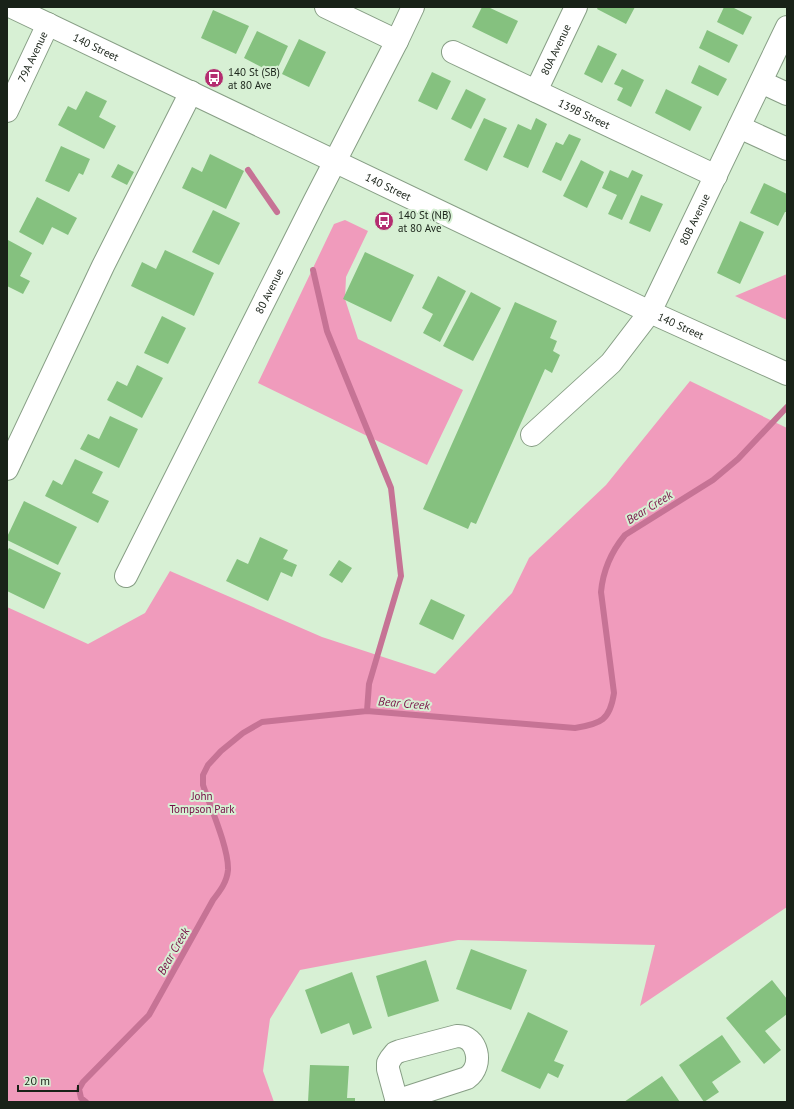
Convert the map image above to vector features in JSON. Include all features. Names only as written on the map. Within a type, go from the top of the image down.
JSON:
[{"type":"street","name":"140 Street","points":[[12,7],[650,312],[782,372]]},
{"type":"street","points":[[326,7],[397,41]]},
{"type":"street","name":"80 Avenue","points":[[126,576],[413,7]]},
{"type":"street","name":"80A Avenue","points":[[536,91],[576,7]]},
{"type":"street","name":"79A Avenue","points":[[7,110],[48,24]]},
{"type":"street","name":"80B Avenue","points":[[532,434],[612,363],[650,312],[787,27]]},
{"type":"street","name":"139B Street","points":[[453,52],[716,176]]},
{"type":"street","points":[[761,82],[787,94]]},
{"type":"street","points":[[7,469],[103,266],[190,92]]},
{"type":"street","points":[[739,127],[787,149]]},
{"type":"green space","points":[[345,220],[368,231],[346,277],[345,299],[358,339],[463,390],[427,465],[258,383],[334,224]]},
{"type":"green space","points":[[787,274],[787,320],[735,296]]},
{"type":"green space","name":"John Tompson Park","points":[[690,381],[787,428],[787,907],[640,1006],[655,945],[458,940],[300,970],[270,1019],[263,1071],[274,1102],[7,1102],[7,607],[88,644],[145,613],[170,571],[322,637],[435,674],[512,593],[529,558],[606,485]]},
{"type":"building","points":[[482,7],[488,7],[518,21],[507,44],[472,27]]},
{"type":"building","points":[[598,7],[635,7],[626,24],[597,9]]},
{"type":"building","points":[[724,7],[732,7],[752,17],[743,35],[717,22]]},
{"type":"building","points":[[213,10],[249,26],[236,54],[201,38]]},
{"type":"building","points":[[707,30],[738,45],[729,63],[699,48]]},
{"type":"building","points":[[257,31],[288,46],[275,74],[244,58]]},
{"type":"building","points":[[299,39],[326,52],[309,87],[282,74]]},
{"type":"building","points":[[598,45],[617,54],[602,83],[584,74]]},
{"type":"building","points":[[699,65],[727,79],[718,96],[691,83]]},
{"type":"building","points":[[622,69],[644,80],[631,107],[617,100],[623,88],[614,84]]},
{"type":"building","points":[[432,72],[451,81],[437,110],[418,101]]},
{"type":"building","points":[[466,89],[486,99],[471,129],[451,119]]},
{"type":"building","points":[[666,89],[702,107],[690,131],[655,113]]},
{"type":"building","points":[[86,91],[107,101],[99,117],[116,126],[104,149],[58,125],[68,106],[76,110]]},
{"type":"building","points":[[484,118],[507,128],[487,171],[464,160]]},
{"type":"building","points":[[536,118],[547,124],[528,168],[503,157],[518,124],[531,130]]},
{"type":"building","points":[[569,134],[581,139],[561,181],[542,172],[556,142],[563,145]]},
{"type":"building","points":[[61,146],[90,159],[83,175],[79,173],[69,192],[45,181]]},
{"type":"building","points":[[210,154],[244,171],[226,209],[182,188],[192,167],[202,172]]},
{"type":"building","points":[[581,160],[604,172],[587,208],[563,196]]},
{"type":"building","points":[[118,164],[134,172],[127,185],[111,177]]},
{"type":"building","points":[[610,170],[628,178],[632,170],[643,175],[622,220],[608,214],[617,195],[602,188]]},
{"type":"building","points":[[764,183],[787,194],[787,212],[785,212],[778,226],[750,213]]},
{"type":"building","points":[[641,195],[663,204],[650,232],[629,223]]},
{"type":"building","points":[[37,197],[77,218],[68,235],[52,227],[43,245],[19,232]]},
{"type":"building","points":[[213,210],[240,223],[219,265],[192,252]]},
{"type":"building","points":[[740,221],[764,232],[740,284],[717,273]]},
{"type":"building","points":[[8,240],[32,253],[20,276],[30,281],[23,294],[7,286]]},
{"type":"building","points":[[165,250],[214,273],[194,316],[131,286],[142,262],[156,269]]},
{"type":"building","points":[[365,252],[414,275],[391,322],[343,299]]},
{"type":"building","points":[[438,276],[466,291],[440,342],[423,333],[433,314],[422,308]]},
{"type":"building","points":[[471,292],[501,308],[473,361],[443,346]]},
{"type":"building","points":[[515,302],[557,321],[550,338],[557,341],[553,351],[560,355],[552,373],[545,369],[476,524],[471,522],[468,529],[423,509]]},
{"type":"building","points":[[162,316],[186,328],[168,364],[144,353]]},
{"type":"building","points":[[137,365],[163,378],[142,418],[107,400],[117,381],[127,386]]},
{"type":"building","points":[[110,416],[138,429],[119,468],[80,449],[88,434],[99,439]]},
{"type":"building","points":[[75,459],[103,472],[92,493],[109,501],[98,523],[45,496],[53,480],[62,485]]},
{"type":"building","points":[[24,501],[77,527],[58,565],[7,540]]},
{"type":"building","points":[[260,537],[288,550],[283,559],[297,565],[292,577],[281,572],[268,601],[226,581],[237,559],[248,564]]},
{"type":"building","points":[[9,548],[61,573],[44,609],[7,591],[7,552]]},
{"type":"building","points":[[339,560],[352,568],[342,583],[329,575]]},
{"type":"building","points":[[431,599],[465,615],[453,640],[419,624]]},
{"type":"building","points":[[471,949],[527,970],[511,1010],[456,989]]},
{"type":"building","points":[[426,960],[439,1001],[388,1017],[376,976]]},
{"type":"building","points":[[352,972],[372,1028],[353,1035],[349,1023],[321,1034],[305,990]]},
{"type":"building","points":[[772,980],[787,999],[787,1014],[765,1031],[781,1050],[764,1064],[726,1018]]},
{"type":"building","points":[[528,1012],[568,1031],[554,1061],[564,1065],[558,1078],[548,1073],[540,1089],[501,1071]]},
{"type":"building","points":[[722,1035],[741,1062],[712,1082],[719,1092],[704,1102],[679,1065]]},
{"type":"building","points":[[310,1065],[349,1066],[347,1098],[355,1098],[355,1102],[308,1102]]},
{"type":"building","points":[[662,1076],[680,1102],[624,1102]]},
{"type":"waterway","points":[[248,170],[277,212]]},
{"type":"waterway","points":[[313,270],[327,331],[391,488],[401,576],[369,684],[367,711]]},
{"type":"waterway","name":"Bear Creek","points":[[86,1102],[81,1098],[79,1089],[83,1082],[149,1015],[213,900],[225,882],[228,870],[226,851],[203,785],[203,775],[208,765],[221,751],[243,733],[262,722],[367,711],[575,728],[592,725],[603,719],[610,709],[614,693],[601,592],[608,562],[616,548],[625,535],[713,480],[738,459],[787,407]]},
{"type":"place","name":"140 St (SB) at 80 Ave","points":[[214,78]]},
{"type":"place","name":"140 St (NB) at 80 Ave","points":[[384,221]]}]
